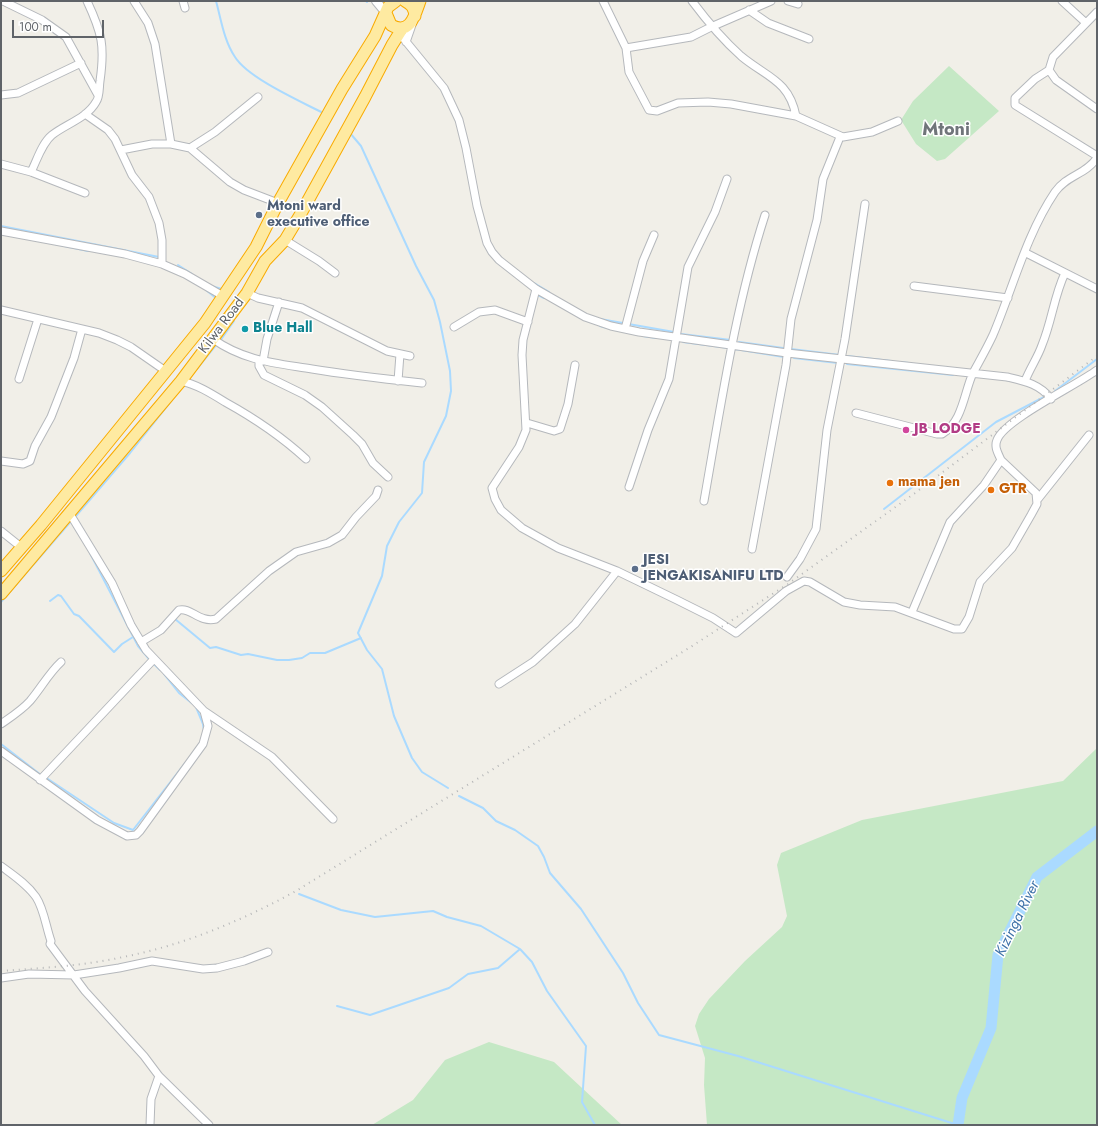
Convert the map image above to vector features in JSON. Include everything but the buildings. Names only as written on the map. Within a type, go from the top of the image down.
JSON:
[{"type":"highway","name":"Kilwa Road","points":[[1,570],[166,372],[223,296],[256,247],[278,203],[388,7],[396,1]]},
{"type":"highway","points":[[405,1],[414,9],[414,19]]},
{"type":"highway","points":[[386,13],[391,25],[402,35],[414,19],[420,1]]},
{"type":"highway","name":"Kilwa Road","points":[[1,594],[181,381],[247,293],[265,261],[285,240],[402,35]]},
{"type":"street","points":[[3,1],[42,20],[66,36],[98,95]]},
{"type":"street","points":[[31,172],[45,144],[52,135],[85,114],[96,102],[103,42],[100,30],[88,1]]},
{"type":"street","points":[[134,1],[148,23],[155,44],[171,144]]},
{"type":"street","points":[[376,1],[386,13]]},
{"type":"street","points":[[603,1],[626,48],[629,72],[650,110],[657,111],[678,103],[708,102],[757,108],[796,116],[840,137],[872,132],[898,121]]},
{"type":"street","points":[[692,1],[711,26],[740,55],[769,75],[788,92],[796,116]]},
{"type":"street","points":[[626,48],[691,37],[711,26],[771,1]]},
{"type":"street","points":[[788,1],[798,4]]},
{"type":"street","points":[[1062,1],[1086,23]]},
{"type":"street","points":[[749,10],[768,23],[809,39]]},
{"type":"street","points":[[856,413],[909,428],[942,434],[952,424],[959,412],[973,373],[990,341],[1026,253],[1055,193],[1064,182],[1084,172],[1097,157],[1015,105],[1015,98],[1035,79],[1049,70],[1053,57],[1097,12]]},
{"type":"street","points":[[402,35],[444,88],[459,120],[477,206],[487,243],[499,260],[536,289],[585,317],[625,329],[787,353],[1007,377],[1025,381],[1041,389],[1051,398]]},
{"type":"street","points":[[1,95],[23,91],[81,63]]},
{"type":"street","points":[[1049,70],[1056,80],[1097,109]]},
{"type":"street","points":[[190,148],[215,132],[258,97]]},
{"type":"street","points":[[85,114],[108,130],[115,139],[132,175],[149,197],[156,211],[162,240],[162,264]]},
{"type":"street","points":[[752,549],[787,353],[791,319],[816,220],[823,179],[840,137]]},
{"type":"street","points":[[121,150],[152,144],[171,144],[190,148],[230,182],[244,190],[278,203]]},
{"type":"street","points":[[1,164],[31,172],[85,193]]},
{"type":"street","points":[[629,487],[648,430],[669,379],[688,267],[715,212],[727,180]]},
{"type":"street","points":[[787,577],[800,558],[816,529],[827,430],[841,359],[865,204]]},
{"type":"street","points":[[704,501],[731,345],[755,246],[766,215]]},
{"type":"street","points":[[1,231],[125,254],[162,264],[185,274],[223,296]]},
{"type":"street","points":[[625,329],[643,261],[654,235]]},
{"type":"street","points":[[285,240],[319,261],[334,273]]},
{"type":"street","points":[[1026,253],[1097,289]]},
{"type":"street","points":[[1025,381],[1042,345],[1058,290],[1065,273]]},
{"type":"street","points":[[914,286],[1008,298]]},
{"type":"street","points":[[536,289],[524,340],[522,360],[524,402],[527,423],[524,436],[519,447],[492,488],[500,510],[522,528],[558,548],[617,571],[701,611],[736,633],[786,591],[804,581],[810,582],[844,602],[860,605],[895,607],[912,612],[954,629],[964,627],[972,609],[980,582],[1012,548],[1035,508],[1038,499],[1089,435]]},
{"type":"street","points":[[247,293],[258,298],[278,302],[310,312],[387,351],[410,356]]},
{"type":"street","points":[[278,302],[259,366],[264,375],[305,395],[322,407],[362,444],[373,463],[388,477]]},
{"type":"street","points":[[1,310],[82,329],[117,340],[131,347],[166,372]]},
{"type":"street","points":[[454,327],[479,312],[496,310],[528,322]]},
{"type":"street","points":[[19,379],[38,319]]},
{"type":"street","points":[[1,461],[23,464],[30,461],[35,446],[51,417],[74,358],[82,329]]},
{"type":"street","points":[[213,338],[233,351],[261,361],[398,381],[422,383]]},
{"type":"street","points":[[398,381],[400,354]]},
{"type":"street","points":[[527,423],[554,431],[560,429],[568,404],[575,365]]},
{"type":"street","points":[[1038,499],[1036,493],[1030,486],[1001,460],[996,448],[997,439],[1016,421],[1097,370]]},
{"type":"street","points":[[181,381],[209,393],[252,417],[285,439],[306,459]]},
{"type":"street","points":[[912,612],[950,522],[984,485],[1001,460]]},
{"type":"street","points":[[141,642],[161,630],[179,610],[187,610],[203,620],[216,619],[269,571],[296,552],[328,543],[342,535],[356,517],[376,496],[378,490]]},
{"type":"street","points":[[70,514],[112,583],[141,642],[154,659],[204,711],[272,756],[333,819]]},
{"type":"street","points":[[1,531],[21,547]]},
{"type":"street","points":[[498,684],[533,662],[574,624],[617,571]]},
{"type":"street","points":[[40,780],[154,659]]},
{"type":"street","points":[[1,724],[14,716],[30,701],[48,676],[61,662]]},
{"type":"street","points":[[1,751],[97,820],[127,836],[136,834],[203,744],[208,726],[204,711]]},
{"type":"street","points":[[1,866],[25,885],[36,897],[51,942],[50,944],[74,975],[159,1076],[210,1125]]},
{"type":"street","points":[[1,978],[29,974],[74,975],[152,961],[203,969],[217,968],[244,961],[268,952]]},
{"type":"street","points":[[150,1125],[151,1099],[159,1076]]},
{"type":"green space","points":[[949,66],[999,111],[945,159],[937,161],[916,144],[901,120],[913,101]]},
{"type":"green space","points":[[1097,748],[1097,1125],[707,1125],[704,1085],[705,1058],[695,1026],[699,1014],[709,999],[745,961],[782,927],[787,916],[777,865],[781,853],[862,820],[1063,781]]},
{"type":"green space","points":[[489,1042],[554,1062],[622,1125],[372,1125],[413,1100],[445,1060]]},
{"type":"waterway","points":[[216,1],[228,44],[231,51],[242,65],[262,81],[288,96],[323,113]]},
{"type":"waterway","points":[[350,133],[361,146],[416,266],[434,300],[450,371],[451,391],[446,416],[424,462],[422,493],[399,522],[387,546],[382,576],[358,633],[367,650],[382,669],[394,716],[412,758],[422,772],[448,788]]},
{"type":"waterway","points":[[1,226],[159,257]]},
{"type":"waterway","points":[[55,244],[88,251]]},
{"type":"waterway","points":[[178,265],[192,274]]},
{"type":"waterway","points":[[534,283],[549,292]]},
{"type":"waterway","points":[[211,286],[222,289]]},
{"type":"waterway","points":[[206,290],[217,299]]},
{"type":"waterway","points":[[536,294],[544,298]]},
{"type":"waterway","points":[[600,319],[674,332]]},
{"type":"waterway","points":[[220,341],[234,321]]},
{"type":"waterway","points":[[600,326],[611,329]]},
{"type":"waterway","points":[[681,334],[731,340]]},
{"type":"waterway","points":[[643,336],[656,338]]},
{"type":"waterway","points":[[683,342],[729,348]]},
{"type":"waterway","points":[[739,342],[783,348]]},
{"type":"waterway","points":[[197,369],[217,344]]},
{"type":"waterway","points":[[735,349],[784,357]]},
{"type":"waterway","points":[[791,349],[840,355]]},
{"type":"waterway","points":[[847,356],[891,361]]},
{"type":"waterway","points":[[794,358],[838,363]]},
{"type":"waterway","points":[[1055,391],[1097,359]]},
{"type":"waterway","points":[[898,362],[909,363]]},
{"type":"waterway","points":[[847,364],[953,375]]},
{"type":"waterway","points":[[884,509],[996,422],[1046,396]]},
{"type":"waterway","points":[[75,517],[130,453],[172,400]]},
{"type":"waterway","points":[[1,602],[72,520]]},
{"type":"waterway","points":[[90,553],[138,646],[150,660]]},
{"type":"waterway","points":[[50,601],[58,595],[61,596],[74,614],[79,616],[114,652],[122,644],[133,637]]},
{"type":"waterway","points":[[175,619],[210,648],[216,647],[241,655],[248,654],[277,660],[302,658],[310,653],[325,653],[361,638]]},
{"type":"waterway","points":[[153,663],[160,670]]},
{"type":"waterway","points":[[164,674],[179,693],[193,704]]},
{"type":"waterway","points":[[196,707],[203,724],[204,731]]},
{"type":"waterway","points":[[1,744],[41,775]]},
{"type":"waterway","points":[[45,777],[114,823],[133,830],[186,762]]},
{"type":"waterway","points":[[459,796],[483,808],[496,821],[515,830],[538,846],[550,873],[581,909],[623,973],[638,1003],[659,1035],[738,1056],[958,1125]]},
{"type":"waterway","name":"Kizinga River","points":[[958,1125],[962,1098],[991,1028],[998,955],[1037,877],[1097,831]]},
{"type":"waterway","points":[[299,894],[341,910],[375,917],[433,911],[447,917],[481,926],[520,949],[532,962],[547,991],[586,1046],[582,1102],[595,1125]]},
{"type":"waterway","points":[[337,1006],[370,1015],[449,988],[468,974],[498,968],[520,949]]},
{"type":"railway","points":[[1,971],[77,965],[146,952],[212,931],[296,891],[689,648],[788,584],[915,493],[1097,356]]},
{"type":"place","name":"Mtoni ward executive office","points":[[259,215]]},
{"type":"place","name":"Blue Hall","points":[[245,329]]},
{"type":"place","name":"JB LODGE","points":[[906,430]]},
{"type":"place","name":"mama jen","points":[[890,483]]},
{"type":"place","name":"GTR","points":[[991,490]]},
{"type":"place","name":"JESI JENGAKISANIFU LTD","points":[[635,569]]},
{"type":"district","name":"Mtoni","points":[[946,131]]}]
